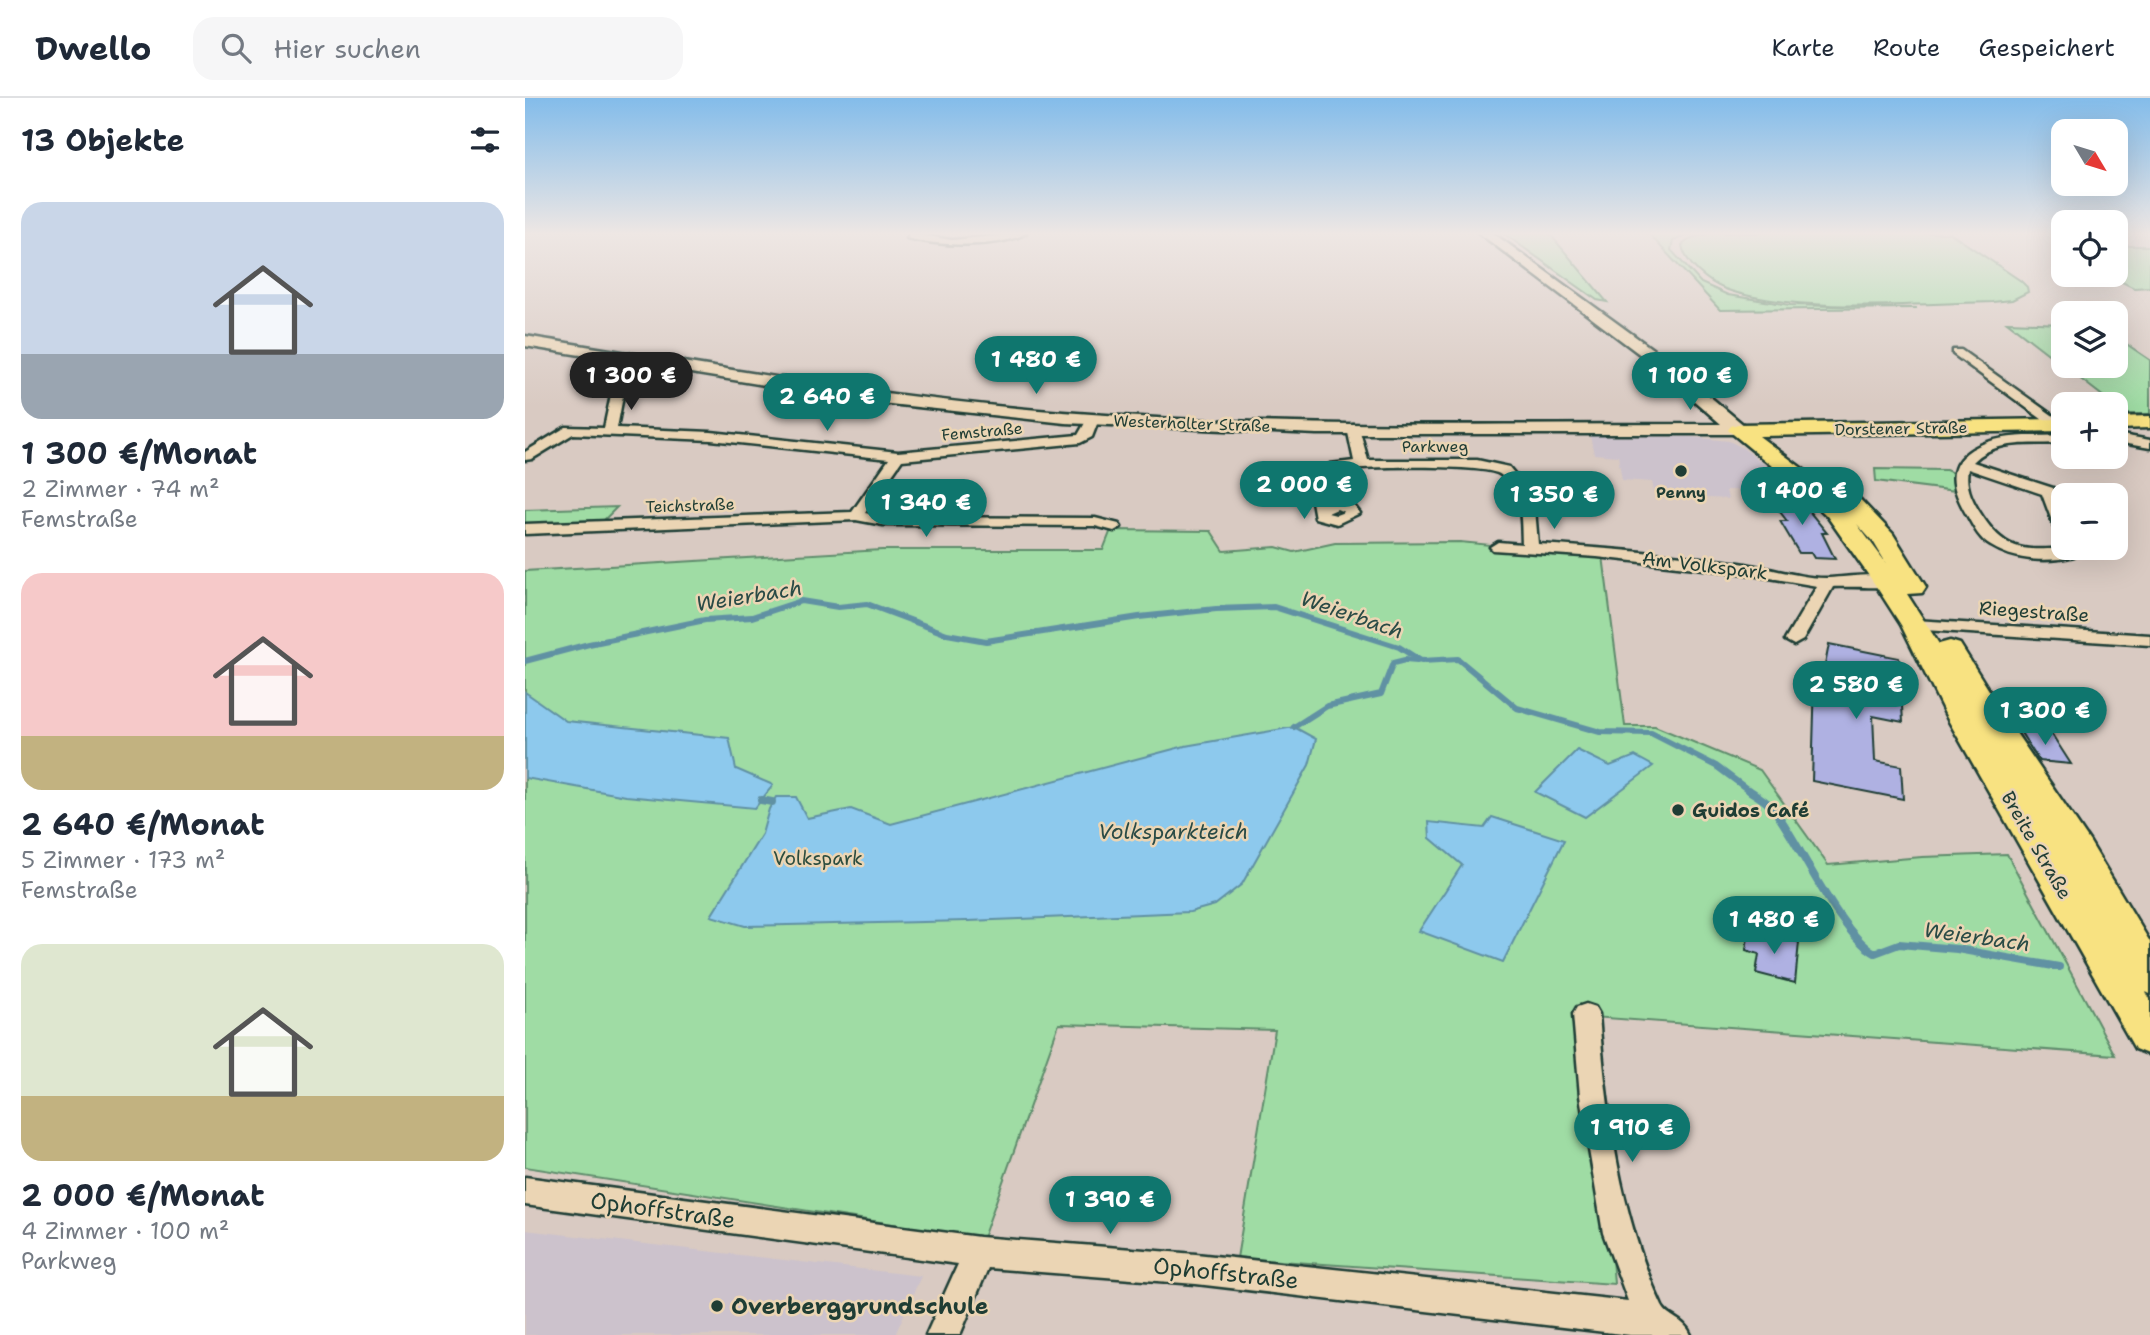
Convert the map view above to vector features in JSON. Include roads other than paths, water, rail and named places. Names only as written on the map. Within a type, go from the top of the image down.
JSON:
[{"type":"main road","points":[[1562,291],[1666,368],[1738,429]]},
{"type":"main road","name":"Westerholter Straße","points":[[525,341],[917,402],[1093,419],[1353,428],[1738,429]]},
{"type":"main road","points":[[1666,368],[1727,404],[1761,429]]},
{"type":"main road","points":[[2128,423],[2150,422]]},
{"type":"main road","name":"Dorstener Straße","points":[[1738,429],[1994,425],[2051,429]]},
{"type":"main road","name":"Breite Straße","points":[[1738,429],[1803,480],[1835,511],[1898,582],[2077,851],[2150,978]]},
{"type":"main road","name":"Breite Straße","points":[[1761,429],[1802,460],[1860,511],[1884,539],[1898,582]]},
{"type":"main road","points":[[1802,460],[1798,447],[1800,440],[1826,429]]},
{"type":"main road","name":"Breite Straße","points":[[1925,625],[1963,718],[2150,1037]]},
{"type":"street","points":[[1957,352],[2051,422]]},
{"type":"street","points":[[610,430],[618,390],[627,380]]},
{"type":"street","name":"Femstraße","points":[[526,457],[571,430],[711,436],[898,456],[1080,439],[1086,437],[1093,419]]},
{"type":"street","points":[[1353,428],[1362,464]]},
{"type":"street","points":[[2051,432],[1983,448],[1965,464],[1958,478],[1961,494],[1992,542],[2005,548],[2051,555]]},
{"type":"street","points":[[2128,440],[2150,444]]},
{"type":"street","points":[[856,516],[898,456]]},
{"type":"street","name":"Parkweg","points":[[1320,512],[1315,479],[1335,467],[1362,464],[1477,464],[1504,470],[1527,497],[1531,547]]},
{"type":"street","points":[[1965,464],[2048,491],[2051,499]]},
{"type":"street","name":"Teichstraße","points":[[525,529],[856,516],[883,521],[1095,522],[1114,527]]},
{"type":"street","name":"Am Volkspark","points":[[1498,547],[1531,547],[1739,568],[1827,583],[1856,580],[1898,582]]},
{"type":"street","points":[[1794,640],[1827,583]]},
{"type":"street","name":"Riegestraße","points":[[1925,625],[2150,640]]},
{"type":"street","points":[[1586,1014],[1588,1060],[1619,1237],[1657,1330]]},
{"type":"street","name":"Ophoffstraße","points":[[525,1191],[979,1252],[1196,1269],[1657,1330]]},
{"type":"street","points":[[943,1335],[979,1252]]},
{"type":"water","points":[[525,692],[566,721],[729,738],[736,769],[773,785],[755,808],[626,796],[525,778]]},
{"type":"water","name":"Volksparkteich","points":[[1294,727],[1316,739],[1309,765],[1242,884],[1215,905],[1190,912],[745,926],[711,916],[762,834],[769,809],[776,797],[796,797],[807,818],[851,809],[891,824],[1185,746]]},
{"type":"water","points":[[1577,750],[1610,766],[1635,756],[1653,766],[1585,817],[1535,792]]},
{"type":"water","points":[[1492,817],[1564,840],[1503,962],[1419,931],[1462,865],[1430,838],[1429,822],[1484,828]]},
{"type":"waterway","name":"Weierbach","points":[[525,661],[589,644],[705,620],[752,617],[801,601],[838,607],[867,604],[947,634],[986,641],[1139,617],[1216,609],[1274,607],[1399,647],[1421,661],[1458,659],[1517,708],[1600,732],[1651,733],[1716,766],[1751,792]]},
{"type":"waterway","points":[[1294,727],[1327,706],[1381,694],[1393,663],[1417,661]]},
{"type":"waterway","name":"Weierbach","points":[[1749,790],[1775,811],[1834,909],[1861,943],[1875,953],[1899,944],[1957,949],[2059,967]]},
{"type":"waterway","points":[[761,800],[772,802]]},
{"type":"place","name":"Penny","points":[[1681,471]]},
{"type":"place","name":"Guidos Café","points":[[1678,810]]},
{"type":"place","name":"Overberggrundschule","points":[[717,1306]]},
{"type":"park label","name":"Volkspark","points":[[818,858]]}]
